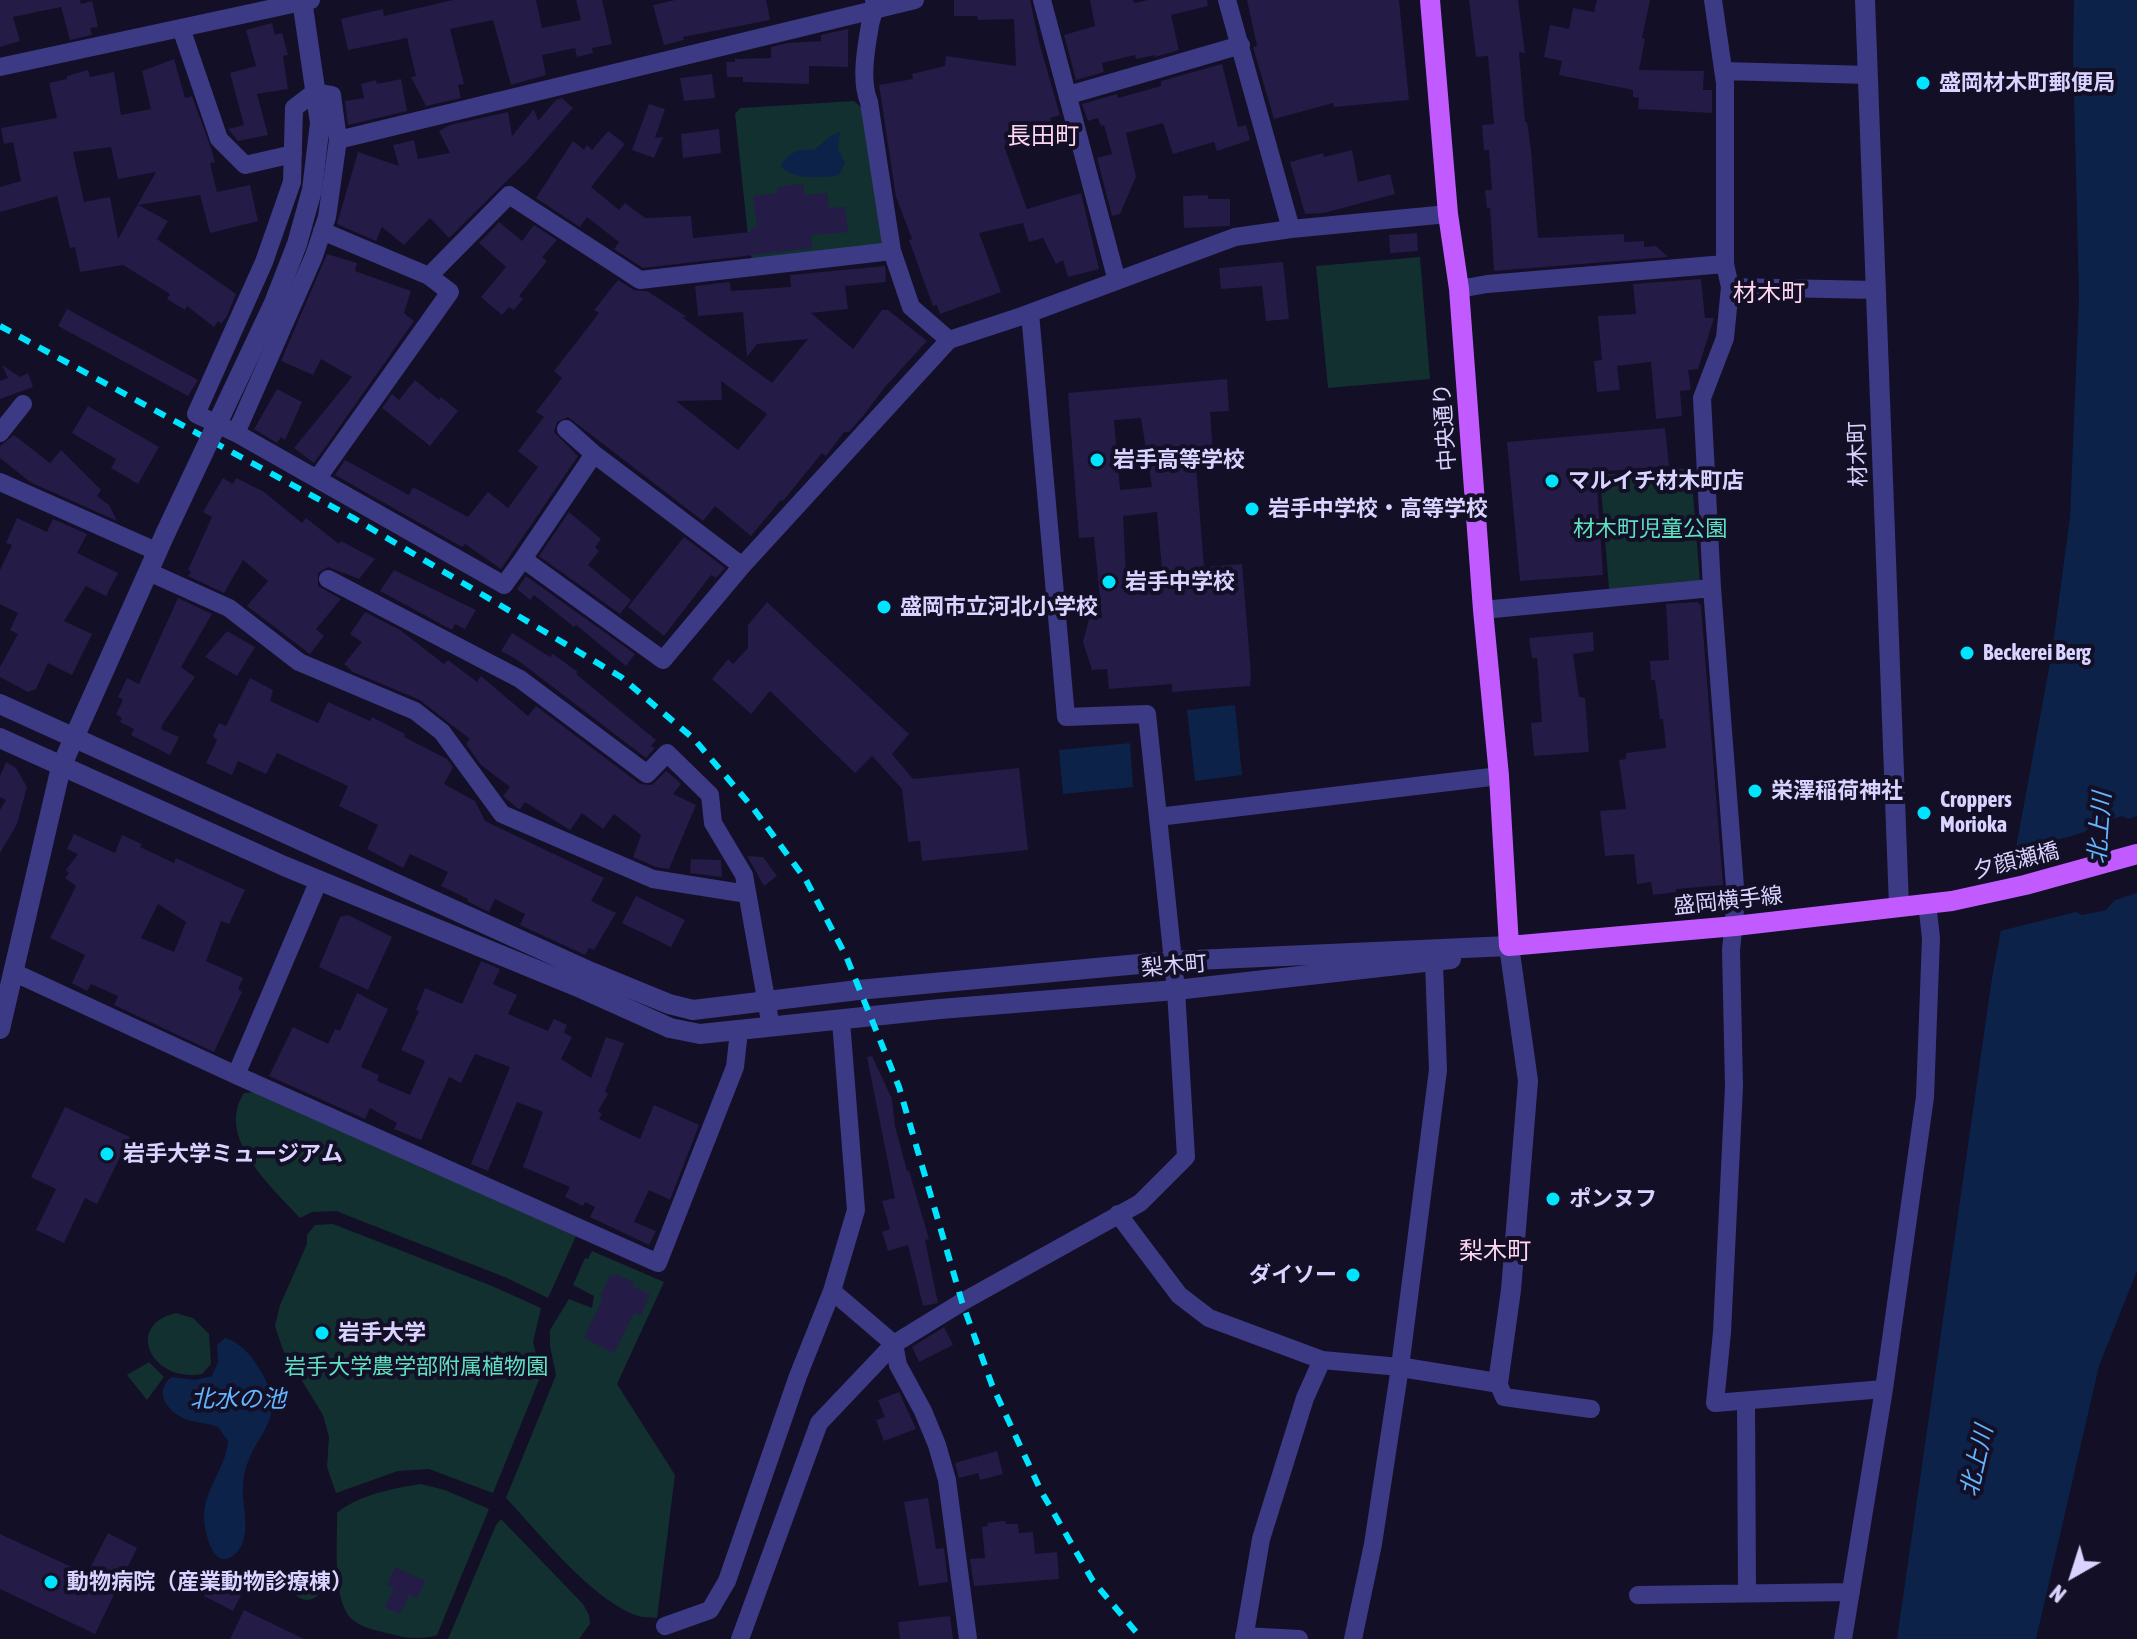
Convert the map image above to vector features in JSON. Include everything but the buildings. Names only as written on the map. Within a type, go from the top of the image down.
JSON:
[{"type":"main road","name":"中央通り","points":[[1430,0],[1448,214],[1459,289],[1499,776],[1509,946]]},
{"type":"main road","name":"夕顔瀬橋","points":[[1952,901],[2025,885],[2137,854]]},
{"type":"main road","name":"盛岡横手線","points":[[1509,946],[1735,926],[1952,901]]},
{"type":"street","points":[[338,140],[875,4],[915,0]]},
{"type":"street","points":[[1042,0],[1117,281]]},
{"type":"street","points":[[1227,0],[1291,229]]},
{"type":"street","points":[[1713,0],[1723,71],[1725,264],[1730,287],[1725,338],[1702,398],[1712,588],[1736,900],[1731,950],[1734,1086],[1722,1332],[1715,1403],[1884,1389]]},
{"type":"street","name":"材木町","points":[[1865,0],[1899,906]]},
{"type":"street","points":[[0,67],[305,1],[320,123],[312,190],[297,244],[274,303],[166,532],[61,767],[0,1029]]},
{"type":"street","points":[[875,4],[863,90],[869,102],[892,251],[911,307],[949,340]]},
{"type":"street","points":[[181,28],[219,139],[245,165],[293,154]]},
{"type":"street","points":[[1069,95],[1241,45]]},
{"type":"street","points":[[1723,71],[1868,75]]},
{"type":"street","points":[[236,433],[314,256],[327,217],[339,126],[332,95],[315,92],[294,108],[292,182],[264,262],[196,414],[236,433],[504,585],[594,454]]},
{"type":"street","points":[[429,276],[509,195],[640,280],[892,251]]},
{"type":"street","points":[[523,559],[663,660],[742,566],[949,340],[1235,237],[1448,214]]},
{"type":"street","points":[[317,479],[450,292],[429,276],[322,231]]},
{"type":"street","points":[[1459,289],[1725,264]]},
{"type":"street","points":[[1730,287],[1876,290]]},
{"type":"street","points":[[740,1639],[819,1423],[894,1344],[962,1302],[1140,1203],[1186,1157],[1176,990],[1147,714],[1066,717],[1030,313]]},
{"type":"street","points":[[0,433],[23,404]]},
{"type":"street","points":[[566,429],[594,454],[742,566]]},
{"type":"street","points":[[0,482],[158,552]]},
{"type":"street","points":[[149,572],[229,608],[299,662],[415,711],[442,732],[502,814],[653,879],[747,894]]},
{"type":"street","points":[[328,579],[520,679],[647,774],[667,753],[710,795],[713,823],[744,875],[771,1027]]},
{"type":"street","points":[[1483,610],[1712,588]]},
{"type":"street","points":[[0,704],[591,972],[669,1004],[693,1010],[858,990],[1172,961],[1509,946],[1528,1081],[1511,1290],[1498,1383],[1504,1397],[1591,1409]]},
{"type":"street","name":"梨木町","points":[[0,738],[319,880],[670,1028],[700,1034],[1434,963],[1509,946]]},
{"type":"street","points":[[1158,817],[1499,776]]},
{"type":"street","points":[[236,1075],[319,880]]},
{"type":"street","points":[[1843,1639],[1884,1389],[1925,1097],[1931,938],[1927,903]]},
{"type":"street","points":[[1353,1639],[1373,1544],[1400,1367],[1438,1070],[1434,963]]},
{"type":"street","points":[[13,972],[658,1263],[735,1067],[739,1031]]},
{"type":"street","points":[[665,1626],[710,1610],[727,1581],[798,1376],[832,1291],[856,1210],[841,1021]]},
{"type":"street","points":[[1118,1214],[1179,1295],[1209,1318],[1322,1360],[1400,1367],[1498,1383]]},
{"type":"street","points":[[832,1291],[894,1344],[898,1365],[923,1411],[947,1480],[968,1639]]},
{"type":"street","points":[[1299,1639],[1244,1638],[1261,1539],[1305,1398],[1322,1360]]},
{"type":"street","points":[[1746,1401],[1747,1593]]},
{"type":"street","points":[[1638,1595],[1851,1592]]},
{"type":"green space","points":[[854,101],[862,108],[883,242],[880,246],[753,259],[750,255],[735,114],[740,108]]},
{"type":"green space","points":[[1420,257],[1430,379],[1328,388],[1316,266]]},
{"type":"green space","name":"材木町児童公園","points":[[1691,468],[1700,583],[1609,589],[1600,475]]},
{"type":"green space","name":"岩手大学農学部附属植物園","points":[[256,1092],[576,1236],[548,1298],[507,1278],[336,1211],[312,1212],[300,1218],[262,1177],[242,1144],[237,1127],[237,1110],[244,1093]]},
{"type":"green space","name":"岩手大学農学部附属植物園","points":[[333,1224],[541,1308],[533,1342],[541,1375],[493,1493],[429,1469],[398,1471],[336,1493],[327,1467],[329,1437],[323,1415],[283,1350],[275,1326],[280,1305],[307,1244],[307,1235],[315,1225]]},
{"type":"green space","points":[[592,1251],[664,1282],[617,1384],[675,1475],[657,1618],[638,1616],[603,1596],[506,1498],[556,1375],[550,1330],[569,1299],[592,1308],[594,1296],[573,1285],[585,1258],[588,1259]]},
{"type":"green space","points":[[176,1313],[193,1318],[209,1334],[211,1364],[202,1374],[169,1370],[150,1351],[148,1340],[151,1329],[160,1319]]},
{"type":"green space","points":[[149,1362],[164,1377],[147,1400],[127,1375]]},
{"type":"green space","points":[[421,1484],[445,1490],[489,1509],[437,1635],[411,1638],[363,1626],[347,1613],[339,1586],[337,1513],[366,1497]]},
{"type":"green space","points":[[501,1519],[583,1604],[590,1624],[579,1639],[448,1639]]},
{"type":"green space","points":[[307,1570],[313,1571],[321,1579],[321,1591],[313,1599],[307,1600],[301,1599],[293,1591],[292,1585],[293,1579],[301,1571]]},
{"type":"water","name":"北上川","points":[[2074,0],[2137,0],[2137,1271],[2099,1366],[2036,1639],[1897,1639],[1992,978],[2052,652],[2070,517],[2079,298]]},
{"type":"water","points":[[840,132],[838,149],[845,163],[839,175],[800,176],[781,166],[790,155],[814,150]]},
{"type":"water","points":[[1235,705],[1242,775],[1195,781],[1187,710]]},
{"type":"water","points":[[1130,743],[1133,787],[1063,794],[1059,750]]},
{"type":"water","name":"北水の池","points":[[225,1338],[239,1345],[254,1361],[268,1385],[272,1401],[271,1415],[253,1451],[243,1484],[244,1540],[234,1555],[227,1559],[220,1558],[211,1548],[204,1517],[207,1497],[228,1441],[218,1427],[175,1413],[166,1404],[163,1393],[172,1377],[195,1380],[212,1376],[218,1362],[217,1345]]},
{"type":"pier","points":[[2122,816],[2128,819],[2137,816],[2137,893],[2115,900],[2106,910],[2082,915],[2076,912],[1996,932],[2011,853],[2085,832],[2091,825]]},
{"type":"railway","points":[[0,326],[355,519],[621,677],[694,739],[753,808],[806,880],[846,956],[899,1087],[962,1302],[992,1385],[1041,1491],[1093,1581],[1142,1639]]},
{"type":"place","name":"盛岡材木町郵便局","points":[[1923,83]]},
{"type":"place","name":"岩手高等学校","points":[[1097,460]]},
{"type":"place","name":"マルイチ材木町店","points":[[1552,481]]},
{"type":"place","name":"岩手中学校・高等学校","points":[[1252,509]]},
{"type":"place","name":"岩手中学校","points":[[1109,582]]},
{"type":"place","name":"盛岡市立河北小学校","points":[[884,607]]},
{"type":"place","name":"Beckerei Berg","points":[[1967,653]]},
{"type":"place","name":"栄澤稲荷神社","points":[[1755,791]]},
{"type":"place","name":"Croppers Morioka","points":[[1924,813]]},
{"type":"place","name":"岩手大学ミュージアム","points":[[107,1154]]},
{"type":"place","name":"ポンヌフ","points":[[1553,1199]]},
{"type":"place","name":"ダイソー","points":[[1353,1275]]},
{"type":"place","name":"岩手大学","points":[[322,1333]]},
{"type":"place","name":"動物病院（産業動物診療棟）","points":[[51,1582]]},
{"type":"district","name":"長田町","points":[[1043,136]]},
{"type":"district","name":"材木町","points":[[1769,293]]},
{"type":"district","name":"梨木町","points":[[1495,1251]]}]
